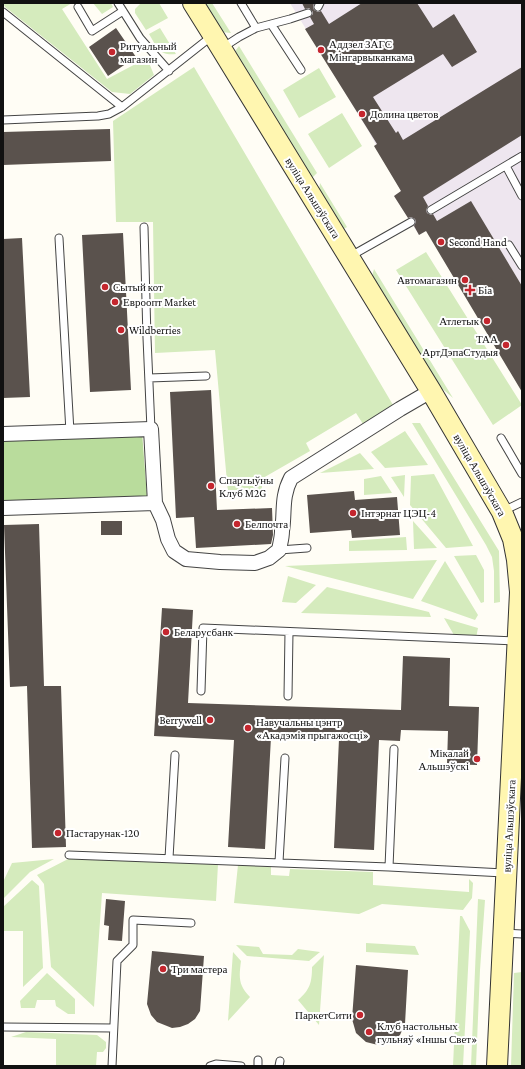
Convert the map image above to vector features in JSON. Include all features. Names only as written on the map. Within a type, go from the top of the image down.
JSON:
[{"type":"main road","name":"вуліца Альшэўскага","points":[[193,3],[431,391],[502,512],[514,539],[520,592],[520,642],[506,873],[513,934],[497,1066]]},
{"type":"street","points":[[3,434],[151,429],[155,503],[163,520],[168,540],[174,551],[186,559],[255,563],[269,558],[279,550],[285,494],[291,478],[431,391]]},
{"type":"street","points":[[3,508],[155,503]]},
{"type":"lane","points":[[118,3],[140,38],[168,70]]},
{"type":"lane","points":[[241,3],[256,28]]},
{"type":"lane","points":[[78,7],[92,31],[124,11]]},
{"type":"lane","points":[[3,12],[122,107]]},
{"type":"lane","points":[[3,120],[98,116],[109,114],[122,107],[168,70],[217,42],[239,37],[256,28],[308,14]]},
{"type":"lane","points":[[271,24],[301,70]]},
{"type":"lane","points":[[431,210],[522,156]]},
{"type":"lane","points":[[506,166],[522,196]]},
{"type":"lane","points":[[349,257],[411,222]]},
{"type":"lane","points":[[144,227],[151,429]]},
{"type":"lane","points":[[59,238],[70,432]]},
{"type":"lane","points":[[510,245],[522,266]]},
{"type":"lane","points":[[149,378],[206,376]]},
{"type":"lane","points":[[501,438],[522,474]]},
{"type":"lane","points":[[502,512],[522,502]]},
{"type":"lane","points":[[279,550],[307,548]]},
{"type":"lane","points":[[201,691],[203,628],[520,642]]},
{"type":"lane","points":[[288,696],[289,632]]},
{"type":"lane","points":[[389,867],[394,749]]},
{"type":"lane","points":[[169,858],[174,754]]},
{"type":"lane","points":[[279,862],[285,758]]},
{"type":"lane","points":[[69,855],[279,862],[506,873]]},
{"type":"lane","points":[[112,1066],[117,960],[133,945],[133,920],[191,923]]},
{"type":"lane","points":[[3,1027],[113,1028]]},
{"type":"lane","points":[[210,1066],[216,1064],[241,1066]]},
{"type":"shaded area","points":[[290,3],[522,3],[522,286],[471,202],[437,221],[419,235],[394,196],[401,191],[369,132]]},
{"type":"green space","points":[[3,3],[72,3],[62,9],[107,79],[147,58],[154,75],[130,94],[112,92],[5,7]]},
{"type":"green space","points":[[93,3],[111,3],[113,7],[102,14]]},
{"type":"green space","points":[[141,3],[159,3],[168,18],[146,30],[135,13],[135,9]]},
{"type":"green space","points":[[203,3],[212,3],[231,33],[221,32]]},
{"type":"green space","points":[[160,28],[176,54],[166,54],[162,52],[154,43],[149,34]]},
{"type":"green space","points":[[239,46],[317,173],[313,177],[309,176],[233,54]]},
{"type":"green space","points":[[194,67],[393,405],[363,424],[356,413],[306,443],[310,451],[263,478],[261,494],[228,493],[215,350],[155,353],[153,222],[116,222],[113,121]]},
{"type":"green space","points":[[319,68],[336,97],[299,118],[283,90]]},
{"type":"green space","points":[[342,113],[362,146],[329,168],[308,134]]},
{"type":"green space","points":[[320,183],[347,227],[342,230],[319,191]]},
{"type":"green space","points":[[426,252],[522,405],[493,425],[396,270]]},
{"type":"green space","points":[[374,269],[453,398],[431,379],[371,280]]},
{"type":"green space","points":[[412,423],[420,423],[499,551],[500,602],[494,603],[494,571],[492,557]]},
{"type":"green space","points":[[405,431],[428,465],[385,468],[371,452]]},
{"type":"green space","points":[[142,432],[147,497],[3,502],[3,438]]},
{"type":"green space","points":[[360,453],[374,469],[320,473]]},
{"type":"green space","points":[[434,474],[473,546],[446,548],[410,505],[411,476]]},
{"type":"green space","points":[[405,475],[404,497],[391,477]]},
{"type":"green space","points":[[381,476],[392,493],[364,495],[364,479]]},
{"type":"green space","points":[[413,521],[437,548],[414,549]]},
{"type":"green space","points":[[406,537],[407,550],[349,551],[349,541]]},
{"type":"green space","points":[[476,555],[484,570],[484,602],[481,603],[454,556]]},
{"type":"green space","points":[[437,560],[413,599],[285,566]]},
{"type":"green space","points":[[445,561],[478,615],[475,620],[421,601]]},
{"type":"green space","points":[[288,576],[316,585],[296,603],[282,602]]},
{"type":"green space","points":[[327,587],[429,612],[431,617],[301,613]]},
{"type":"green space","points":[[444,618],[478,628],[476,638],[454,635]]},
{"type":"green space","points":[[70,858],[218,864],[216,901],[102,893],[94,1007],[51,967],[44,884],[37,875]]},
{"type":"green space","points":[[54,859],[30,872],[3,899],[3,882],[12,863]]},
{"type":"green space","points":[[238,865],[271,867],[271,875],[289,876],[290,869],[373,872],[373,885],[469,892],[469,879],[473,883],[472,898],[463,910],[382,904],[359,914],[234,903]]},
{"type":"green space","points":[[32,880],[39,886],[43,968],[23,987],[23,931],[3,931],[3,907]]},
{"type":"green space","points":[[478,899],[485,900],[480,970],[476,1066],[471,1066]]},
{"type":"green space","points":[[460,916],[462,916],[470,931],[463,1066],[453,1066]]},
{"type":"green space","points":[[366,943],[415,946],[419,955],[366,952]]},
{"type":"green space","points":[[236,945],[259,947],[263,954],[292,955],[298,949],[320,952],[309,961],[247,956]]},
{"type":"green space","points":[[233,952],[241,961],[241,985],[250,997],[228,1021]]},
{"type":"green space","points":[[324,955],[319,1025],[298,1000],[310,985],[312,967]]},
{"type":"green space","points":[[522,972],[522,1066],[511,1066],[514,973]]},
{"type":"green space","points":[[47,973],[75,999],[75,1014],[68,1014],[56,1006],[55,1000],[37,1000],[35,1008],[21,1008],[20,1001]]},
{"type":"green space","points":[[26,1032],[97,1035],[106,1042],[106,1048],[103,1052],[97,1052],[96,1066],[56,1066],[56,1039],[11,1037]]},
{"type":"building","points":[[302,3],[314,3],[314,10],[318,12],[321,11],[329,24],[362,3],[417,3],[433,28],[454,14],[477,52],[452,67],[443,54],[373,97],[396,133],[398,131],[403,140],[522,67],[522,135],[423,197],[428,206],[426,210],[427,213],[431,215],[433,214],[437,221],[471,201],[522,286],[522,392],[426,231],[419,235],[414,226],[416,222],[415,219],[411,217],[408,218],[394,196],[401,191],[374,146],[377,144],[305,29],[314,24],[310,17],[313,12],[309,8],[305,9]]},
{"type":"building","name":"Ритуальный магазин","points":[[116,28],[136,57],[108,76],[89,47]]},
{"type":"building","points":[[110,129],[111,161],[3,165],[3,132]]},
{"type":"building","points":[[123,233],[131,390],[90,392],[82,235]]},
{"type":"building","points":[[22,238],[30,397],[3,398],[3,239]]},
{"type":"building","points":[[211,390],[217,510],[272,508],[273,535],[271,544],[196,548],[194,517],[176,518],[170,392]]},
{"type":"building","name":"Інтэрнат ЦЭЦ-4","points":[[354,491],[355,500],[397,497],[400,535],[352,538],[351,530],[310,533],[307,495]]},
{"type":"building","points":[[101,521],[122,521],[122,535],[101,535]]},
{"type":"building","points":[[39,524],[44,686],[61,686],[66,847],[32,848],[27,686],[10,687],[4,525]]},
{"type":"building","points":[[162,608],[193,610],[188,703],[401,710],[403,656],[450,658],[449,706],[479,707],[477,765],[447,764],[448,731],[401,730],[400,741],[379,740],[374,850],[334,848],[339,739],[271,737],[265,849],[228,847],[234,740],[154,736]]},
{"type":"building","points":[[106,899],[125,901],[122,941],[108,940],[109,926],[104,925]]},
{"type":"building","points":[[152,951],[204,956],[200,1011],[195,1019],[188,1024],[172,1028],[157,1022],[151,1015],[147,1004]]},
{"type":"building","points":[[356,965],[408,970],[405,1024],[400,1035],[391,1042],[378,1045],[366,1042],[356,1033],[352,1019]]},
{"type":"place","name":"Аддзел ЗАГС Мінгарвыканкама","points":[[321,50]]},
{"type":"place","name":"Ритуальный магазин","points":[[112,52]]},
{"type":"place","name":"Долина цветов","points":[[362,114]]},
{"type":"place","name":"Second Hand","points":[[441,242]]},
{"type":"place","name":"Автомагазин","points":[[465,280]]},
{"type":"place","name":"Сытый кот","points":[[105,287]]},
{"type":"place","name":"Біа","points":[[470,290]]},
{"type":"place","name":"Евроопт Market","points":[[115,302]]},
{"type":"place","name":"Атлетык","points":[[487,321]]},
{"type":"place","name":"Wildberries","points":[[121,330]]},
{"type":"place","name":"ТАА АртДэпаСтудыя","points":[[506,345]]},
{"type":"place","name":"Спартыўны Клуб M2G","points":[[211,486]]},
{"type":"place","name":"Інтэрнат ЦЭЦ-4","points":[[353,513]]},
{"type":"place","name":"Белпочта","points":[[237,524]]},
{"type":"place","name":"Беларусбанк","points":[[166,632]]},
{"type":"place","name":"Berrywell","points":[[210,720]]},
{"type":"place","name":"Навучальны цэнтр «Акадэмія прыгажосці»","points":[[248,728]]},
{"type":"place","name":"Мікалай Альшэўскі","points":[[477,759]]},
{"type":"place","name":"Пастарунак-120","points":[[58,833]]},
{"type":"place","name":"Три мастера","points":[[163,969]]},
{"type":"place","name":"ПаркетСити","points":[[360,1015]]},
{"type":"place","name":"Клуб настольных гульняў «Іншы Свет»","points":[[369,1032]]}]
